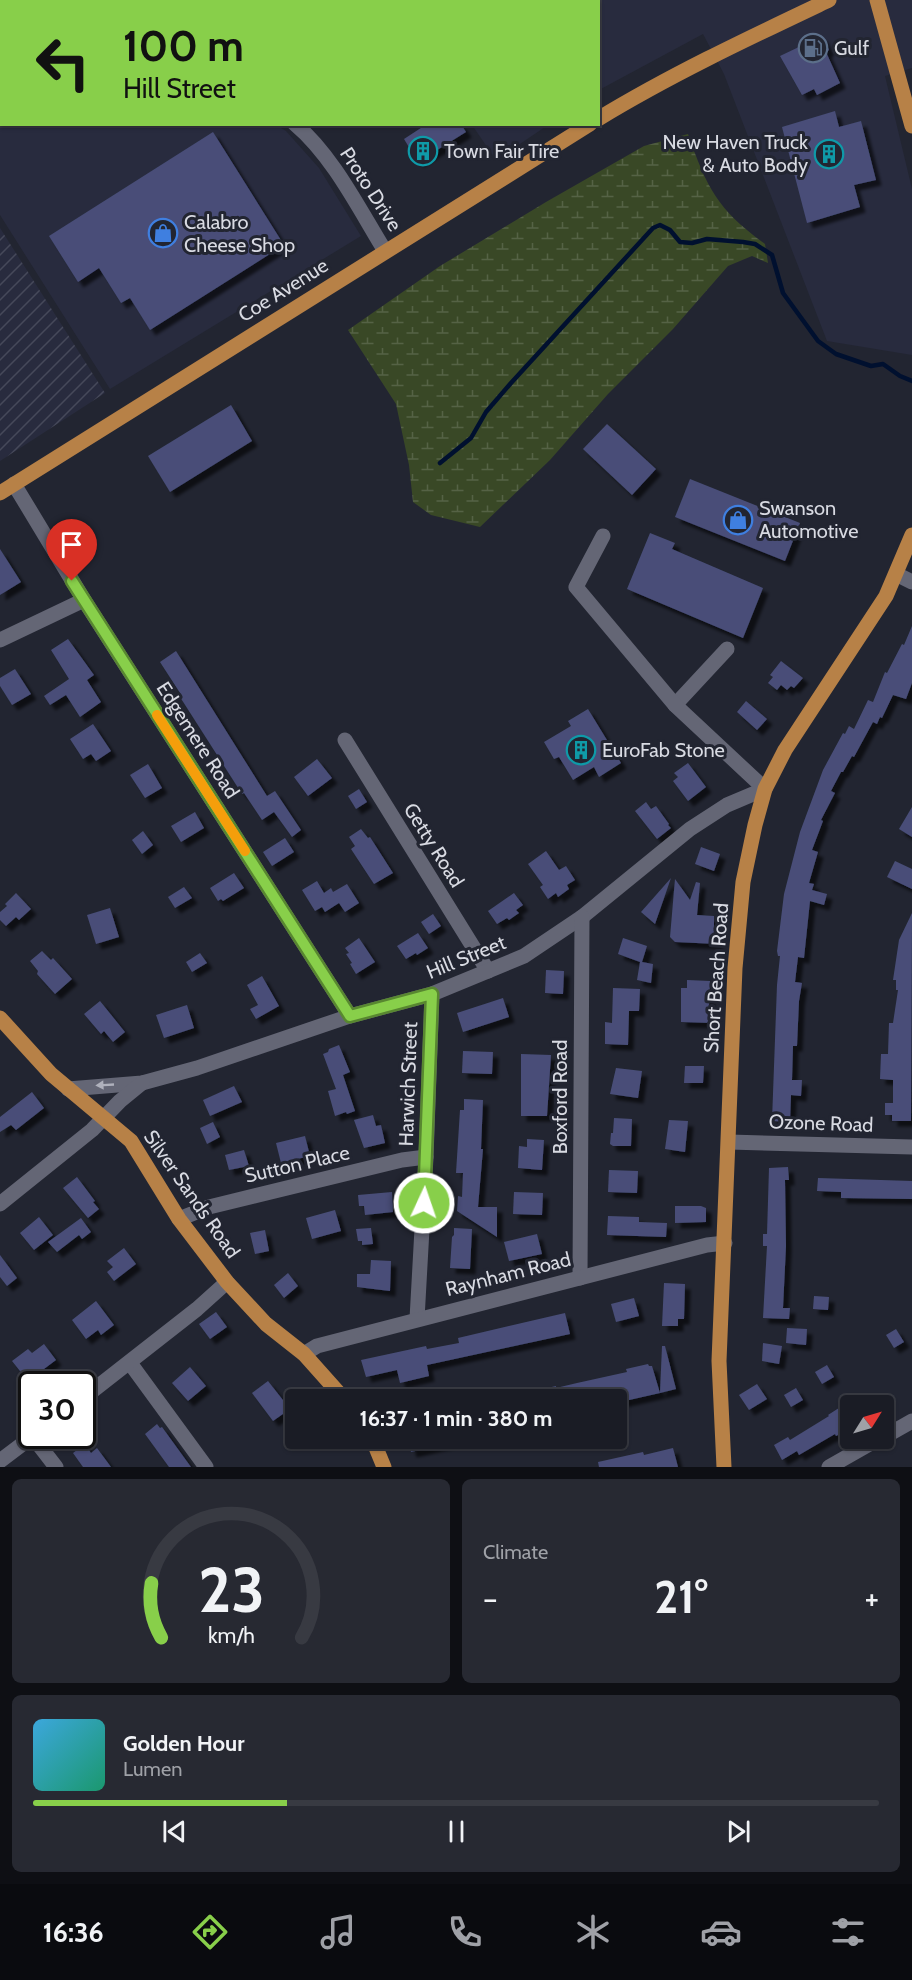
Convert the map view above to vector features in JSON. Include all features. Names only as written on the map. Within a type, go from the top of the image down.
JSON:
[{"type":"main road","points":[[600,118],[710,59],[829,0]]},
{"type":"main road","points":[[877,0],[912,126]]},
{"type":"main road","name":"Coe Avenue","points":[[0,493],[587,126]]},
{"type":"main road","name":"Short Beach Road","points":[[723,1467],[719,1361],[735,968],[743,882],[765,789],[784,750],[874,615],[896,574],[912,535]]},
{"type":"main road","name":"Silver Sands Road","points":[[0,1018],[35,1059],[131,1141],[179,1219],[227,1282],[266,1324],[304,1354],[335,1389]]},
{"type":"main road","points":[[377,1449],[384,1467]]},
{"type":"street","name":"Proto Drive","points":[[297,126],[328,160],[385,251]]},
{"type":"street","name":"Edgemere Road","points":[[14,484],[84,600],[350,1016]]},
{"type":"street","points":[[603,536],[576,587],[675,705],[765,789]]},
{"type":"street","points":[[896,574],[912,582]]},
{"type":"street","points":[[0,640],[84,600]]},
{"type":"street","points":[[675,705],[727,649]]},
{"type":"street","name":"Getty Road","points":[[345,740],[488,971]]},
{"type":"street","name":"Hill Street","points":[[68,1089],[142,1083],[236,1056],[350,1016],[432,994],[524,956],[582,917],[690,829],[727,805],[765,789]]},
{"type":"street","name":"Boxford Road","points":[[580,1278],[582,917]]},
{"type":"street","name":"Harwich Street","points":[[417,1319],[432,994]]},
{"type":"street","name":"Hill Street","points":[[0,1204],[92,1130],[142,1083]]},
{"type":"street","name":"Ozone Road","points":[[729,1142],[912,1147]]},
{"type":"street","name":"Sutton Place","points":[[179,1219],[209,1206],[402,1160],[426,1157]]},
{"type":"street","name":"Raynham Road","points":[[304,1354],[317,1346],[417,1319],[707,1245],[725,1243]]},
{"type":"street","points":[[96,1388],[197,1309],[227,1282]]},
{"type":"street","points":[[130,1363],[206,1467]]},
{"type":"street","points":[[894,1431],[912,1421]]},
{"type":"street","points":[[0,1461],[18,1447]]},
{"type":"street","points":[[43,1449],[56,1467]]},
{"type":"street","points":[[829,1467],[862,1449]]},
{"type":"shaded area","points":[[600,0],[912,0],[912,68],[885,76],[912,189],[912,355],[827,341],[724,74],[703,34],[600,89]]},
{"type":"shaded area","points":[[0,126],[278,126],[286,131],[319,168],[361,236],[110,389],[0,215]]},
{"type":"shaded area","points":[[473,126],[547,126],[496,160]]},
{"type":"shaded area","points":[[0,228],[105,393],[0,461]]},
{"type":"green space","points":[[688,134],[701,169],[716,196],[735,220],[765,244],[768,263],[752,256],[728,266],[673,329],[608,394],[550,460],[480,527],[431,515],[413,502],[409,465],[396,404],[348,330],[440,266],[546,202],[644,146]]},
{"type":"building","points":[[822,36],[829,50],[826,52],[840,83],[817,95],[814,89],[802,95],[780,56]]},
{"type":"building","name":"New Haven Truck & Auto Body","points":[[835,111],[839,127],[861,121],[876,180],[854,185],[860,207],[807,223],[782,127]]},
{"type":"building","name":"Town Fair Tire","points":[[424,126],[462,126],[466,132],[418,162],[404,139]]},
{"type":"building","name":"Calabro Cheese Shop","points":[[213,132],[284,245],[150,330],[130,298],[121,303],[99,268],[78,282],[49,236]]},
{"type":"building","points":[[231,405],[252,441],[170,492],[148,456]]},
{"type":"building","points":[[607,424],[656,469],[632,495],[583,449]]},
{"type":"building","name":"Swanson Automotive","points":[[690,479],[800,523],[785,561],[675,517]]},
{"type":"building","points":[[650,533],[675,543],[672,549],[763,588],[743,638],[627,589]]},
{"type":"building","points":[[0,549],[21,582],[0,595]]},
{"type":"building","points":[[912,626],[912,683],[906,699],[893,695],[882,718],[880,717],[877,724],[873,722],[854,757],[852,756],[841,772],[831,791],[835,793],[821,820],[823,821],[812,850],[818,852],[809,883],[814,884],[812,890],[827,894],[824,905],[810,901],[804,958],[798,957],[795,982],[802,983],[797,1046],[793,1046],[792,1080],[802,1080],[801,1096],[791,1095],[790,1122],[772,1121],[780,956],[777,951],[784,894],[800,832],[823,770],[843,733],[845,734],[849,726],[854,729],[868,700],[873,702],[885,672],[887,673],[902,644],[904,645]]},
{"type":"building","points":[[68,639],[94,675],[87,680],[101,702],[80,717],[66,695],[50,705],[44,696],[69,679],[51,650]]},
{"type":"building","points":[[176,651],[267,796],[275,791],[301,830],[292,837],[274,812],[262,820],[244,793],[242,794],[180,697],[182,696],[160,662]]},
{"type":"building","points":[[781,661],[803,678],[794,688],[791,686],[787,690],[781,685],[777,690],[768,683],[773,677],[770,675]]},
{"type":"building","points":[[15,669],[31,694],[12,705],[0,686],[0,678]]},
{"type":"building","points":[[746,701],[767,719],[757,730],[737,712]]},
{"type":"building","name":"EuroFab Stone","points":[[588,709],[621,763],[599,777],[594,767],[573,780],[559,757],[554,759],[544,742],[571,726],[568,721]]},
{"type":"building","points":[[93,724],[111,751],[96,761],[91,754],[83,759],[70,739]]},
{"type":"building","points":[[317,759],[332,778],[308,796],[294,777]]},
{"type":"building","points":[[688,763],[706,787],[688,801],[673,781],[678,777],[674,773]]},
{"type":"building","points":[[148,764],[162,788],[145,798],[130,775]]},
{"type":"building","points":[[359,789],[367,802],[356,809],[348,796]]},
{"type":"building","points":[[646,802],[651,809],[656,806],[671,828],[657,839],[635,811]]},
{"type":"building","points":[[912,807],[912,837],[899,829]]},
{"type":"building","points":[[195,812],[204,828],[181,842],[171,826]]},
{"type":"building","points":[[361,829],[368,838],[370,837],[393,873],[374,884],[351,849],[355,846],[349,837]]},
{"type":"building","points":[[143,831],[153,845],[142,854],[132,840]]},
{"type":"building","points":[[285,838],[294,852],[272,866],[263,852]]},
{"type":"building","points":[[701,847],[720,854],[714,871],[695,864]]},
{"type":"building","points":[[546,851],[559,870],[566,866],[575,880],[567,885],[569,889],[558,897],[556,893],[548,899],[540,887],[543,885],[528,864]]},
{"type":"building","points":[[895,861],[912,869],[912,889],[887,877]]},
{"type":"building","points":[[234,873],[244,888],[223,901],[221,899],[218,901],[210,888]]},
{"type":"building","points":[[671,878],[655,924],[641,912]]},
{"type":"building","points":[[675,879],[690,900],[696,882],[700,883],[697,915],[714,916],[714,927],[718,928],[717,944],[675,942],[670,937]]},
{"type":"building","points":[[317,881],[324,893],[331,888],[333,892],[347,884],[359,903],[345,912],[339,903],[325,912],[322,907],[315,911],[302,890]]},
{"type":"building","points":[[184,887],[192,898],[175,908],[168,897]]},
{"type":"building","points":[[16,893],[31,909],[19,920],[16,917],[6,926],[0,920],[0,912]]},
{"type":"building","points":[[514,893],[523,905],[516,910],[519,913],[497,924],[488,911]]},
{"type":"building","points":[[110,908],[119,937],[96,944],[87,915]]},
{"type":"building","points":[[912,913],[911,1121],[892,1121],[892,1115],[885,1115],[885,1103],[893,1103],[893,1080],[880,1079],[881,1054],[888,1054],[889,1023],[893,1023],[898,990],[896,990],[896,980],[893,980],[899,940]]},
{"type":"building","points":[[433,914],[441,926],[429,934],[421,922]]},
{"type":"building","points":[[418,933],[428,948],[406,959],[397,946]]},
{"type":"building","points":[[359,938],[375,962],[356,974],[345,948]]},
{"type":"building","points":[[623,938],[647,946],[642,962],[653,964],[651,983],[637,980],[640,962],[618,954]]},
{"type":"building","points":[[42,951],[51,960],[53,958],[72,979],[55,994],[37,974],[38,971],[30,961]]},
{"type":"building","points":[[200,953],[207,963],[192,972],[186,962]]},
{"type":"building","points":[[546,970],[564,971],[563,994],[545,993]]},
{"type":"building","points":[[262,976],[279,1006],[256,1019],[250,1009],[258,1005],[247,985]]},
{"type":"building","points":[[687,980],[710,981],[709,1006],[713,1006],[712,1023],[681,1022],[681,988],[687,988]]},
{"type":"building","points":[[613,988],[640,989],[639,1011],[629,1011],[628,1045],[605,1044],[605,1022],[612,1023]]},
{"type":"building","points":[[503,998],[509,1017],[463,1032],[457,1013]]},
{"type":"building","points":[[100,1001],[125,1032],[113,1042],[104,1031],[101,1034],[84,1014]]},
{"type":"building","points":[[187,1005],[194,1028],[164,1038],[156,1015]]},
{"type":"building","points":[[339,1045],[350,1072],[343,1075],[355,1111],[335,1116],[328,1091],[336,1089],[323,1054]]},
{"type":"building","points":[[463,1051],[493,1052],[492,1074],[462,1073]]},
{"type":"building","points":[[521,1054],[551,1055],[547,1116],[521,1116]]},
{"type":"building","points":[[685,1066],[704,1066],[703,1083],[684,1083]]},
{"type":"building","points":[[616,1068],[642,1071],[638,1098],[610,1094]]},
{"type":"building","points":[[234,1086],[242,1102],[210,1116],[203,1100]]},
{"type":"building","points":[[32,1092],[44,1108],[16,1130],[11,1125],[0,1132],[0,1117]]},
{"type":"building","points":[[464,1099],[483,1100],[481,1149],[483,1149],[478,1207],[497,1207],[497,1237],[457,1211],[458,1196],[462,1197],[463,1173],[456,1173],[460,1110],[464,1110]]},
{"type":"building","points":[[373,1115],[376,1126],[381,1125],[385,1143],[364,1148],[354,1120]]},
{"type":"building","points":[[614,1118],[632,1119],[631,1146],[610,1144]]},
{"type":"building","points":[[669,1120],[688,1121],[685,1152],[665,1149]]},
{"type":"building","points":[[213,1122],[220,1137],[207,1144],[200,1128]]},
{"type":"building","points":[[305,1136],[310,1156],[281,1163],[276,1143]]},
{"type":"building","points":[[527,1139],[544,1140],[542,1170],[518,1168],[519,1146],[527,1147]]},
{"type":"building","points":[[244,1150],[249,1166],[229,1170],[225,1155]]},
{"type":"building","points":[[788,1167],[789,1180],[785,1180],[786,1246],[783,1308],[790,1308],[789,1319],[763,1318],[767,1246],[763,1246],[763,1234],[767,1234],[769,1168]]},
{"type":"building","points":[[609,1170],[638,1171],[637,1193],[608,1192]]},
{"type":"building","points":[[77,1177],[99,1209],[88,1218],[63,1188]]},
{"type":"building","points":[[818,1178],[912,1181],[912,1199],[841,1198],[841,1192],[817,1191]]},
{"type":"building","points":[[392,1192],[393,1212],[365,1215],[364,1206],[359,1206],[358,1195]]},
{"type":"building","points":[[514,1192],[543,1193],[542,1215],[513,1214]]},
{"type":"building","points":[[675,1206],[706,1208],[706,1222],[675,1223]]},
{"type":"building","points":[[335,1210],[341,1231],[312,1239],[306,1218]]},
{"type":"building","points":[[608,1216],[639,1217],[639,1222],[667,1223],[666,1237],[607,1235]]},
{"type":"building","points":[[39,1217],[53,1235],[34,1250],[20,1233]]},
{"type":"building","points":[[81,1218],[91,1232],[82,1239],[79,1235],[57,1252],[48,1242]]},
{"type":"building","points":[[371,1228],[373,1244],[362,1245],[362,1241],[358,1241],[356,1229]]},
{"type":"building","points":[[454,1228],[472,1229],[470,1269],[450,1268]]},
{"type":"building","points":[[265,1230],[269,1251],[255,1254],[250,1233]]},
{"type":"building","points":[[537,1234],[542,1254],[509,1261],[504,1242]]},
{"type":"building","points":[[124,1248],[136,1264],[114,1281],[107,1272],[113,1267],[107,1261]]},
{"type":"building","points":[[0,1255],[17,1278],[7,1286],[0,1277]]},
{"type":"building","points":[[371,1260],[391,1261],[390,1291],[357,1287],[357,1274],[370,1274]]},
{"type":"building","points":[[288,1273],[298,1286],[284,1298],[274,1285]]},
{"type":"building","points":[[664,1283],[685,1284],[684,1319],[678,1319],[678,1326],[662,1326]]},
{"type":"building","points":[[814,1296],[829,1297],[828,1310],[813,1309]]},
{"type":"building","points":[[634,1298],[639,1316],[616,1322],[611,1304]]},
{"type":"building","points":[[96,1301],[114,1325],[101,1335],[98,1330],[86,1339],[72,1320]]},
{"type":"building","points":[[216,1312],[227,1327],[210,1339],[199,1324]]},
{"type":"building","points":[[565,1313],[570,1334],[427,1365],[429,1376],[400,1383],[397,1370],[366,1377],[361,1360],[426,1346],[427,1349],[459,1343],[458,1338]]},
{"type":"building","points":[[787,1328],[807,1329],[806,1345],[786,1343]]},
{"type":"building","points":[[896,1329],[904,1342],[894,1348],[886,1335]]},
{"type":"building","points":[[763,1343],[782,1346],[779,1364],[762,1361]]},
{"type":"building","points":[[44,1344],[56,1360],[41,1371],[20,1371],[12,1361],[28,1349],[32,1353]]},
{"type":"building","points":[[662,1346],[665,1346],[676,1389],[660,1393]]},
{"type":"building","points":[[648,1364],[652,1366],[660,1393],[627,1400],[627,1389],[543,1389],[627,1372],[626,1369]]},
{"type":"building","points":[[827,1365],[834,1377],[822,1384],[815,1372]]},
{"type":"building","points":[[190,1367],[206,1386],[188,1401],[172,1383]]},
{"type":"building","points":[[268,1381],[285,1403],[285,1413],[273,1421],[252,1393]]},
{"type":"building","points":[[757,1384],[767,1399],[749,1410],[739,1395]]},
{"type":"building","points":[[796,1388],[803,1400],[791,1407],[784,1395]]},
{"type":"building","points":[[840,1407],[840,1434],[836,1436],[835,1434],[799,1455],[797,1451],[782,1460],[774,1445],[788,1437],[790,1440]]},
{"type":"building","points":[[157,1424],[160,1428],[162,1427],[191,1467],[169,1467],[145,1434]]},
{"type":"building","points":[[97,1448],[111,1467],[83,1467],[73,1453],[78,1449],[88,1449],[91,1453]]},
{"type":"building","points":[[673,1448],[678,1467],[599,1467],[598,1462]]},
{"type":"waterway","points":[[440,463],[471,438],[486,412],[511,383],[653,228],[660,225],[670,230],[680,242],[692,243],[707,239],[755,244],[772,255],[783,293],[818,341],[836,354],[871,366],[883,364],[912,381]]},
{"type":"slow traffic","points":[[157,715],[245,851]]},
{"type":"place","name":"Gulf","points":[[813,48]]},
{"type":"place","name":"Town Fair Tire","points":[[423,151]]},
{"type":"place","name":"New Haven Truck & Auto Body","points":[[829,154]]},
{"type":"place","name":"Calabro Cheese Shop","points":[[163,233]]},
{"type":"place","name":"Swanson Automotive","points":[[738,520]]},
{"type":"place","name":"EuroFab Stone","points":[[581,750]]},
{"type":"route","points":[[72,581],[350,1016],[432,994],[424,1203]]}]
